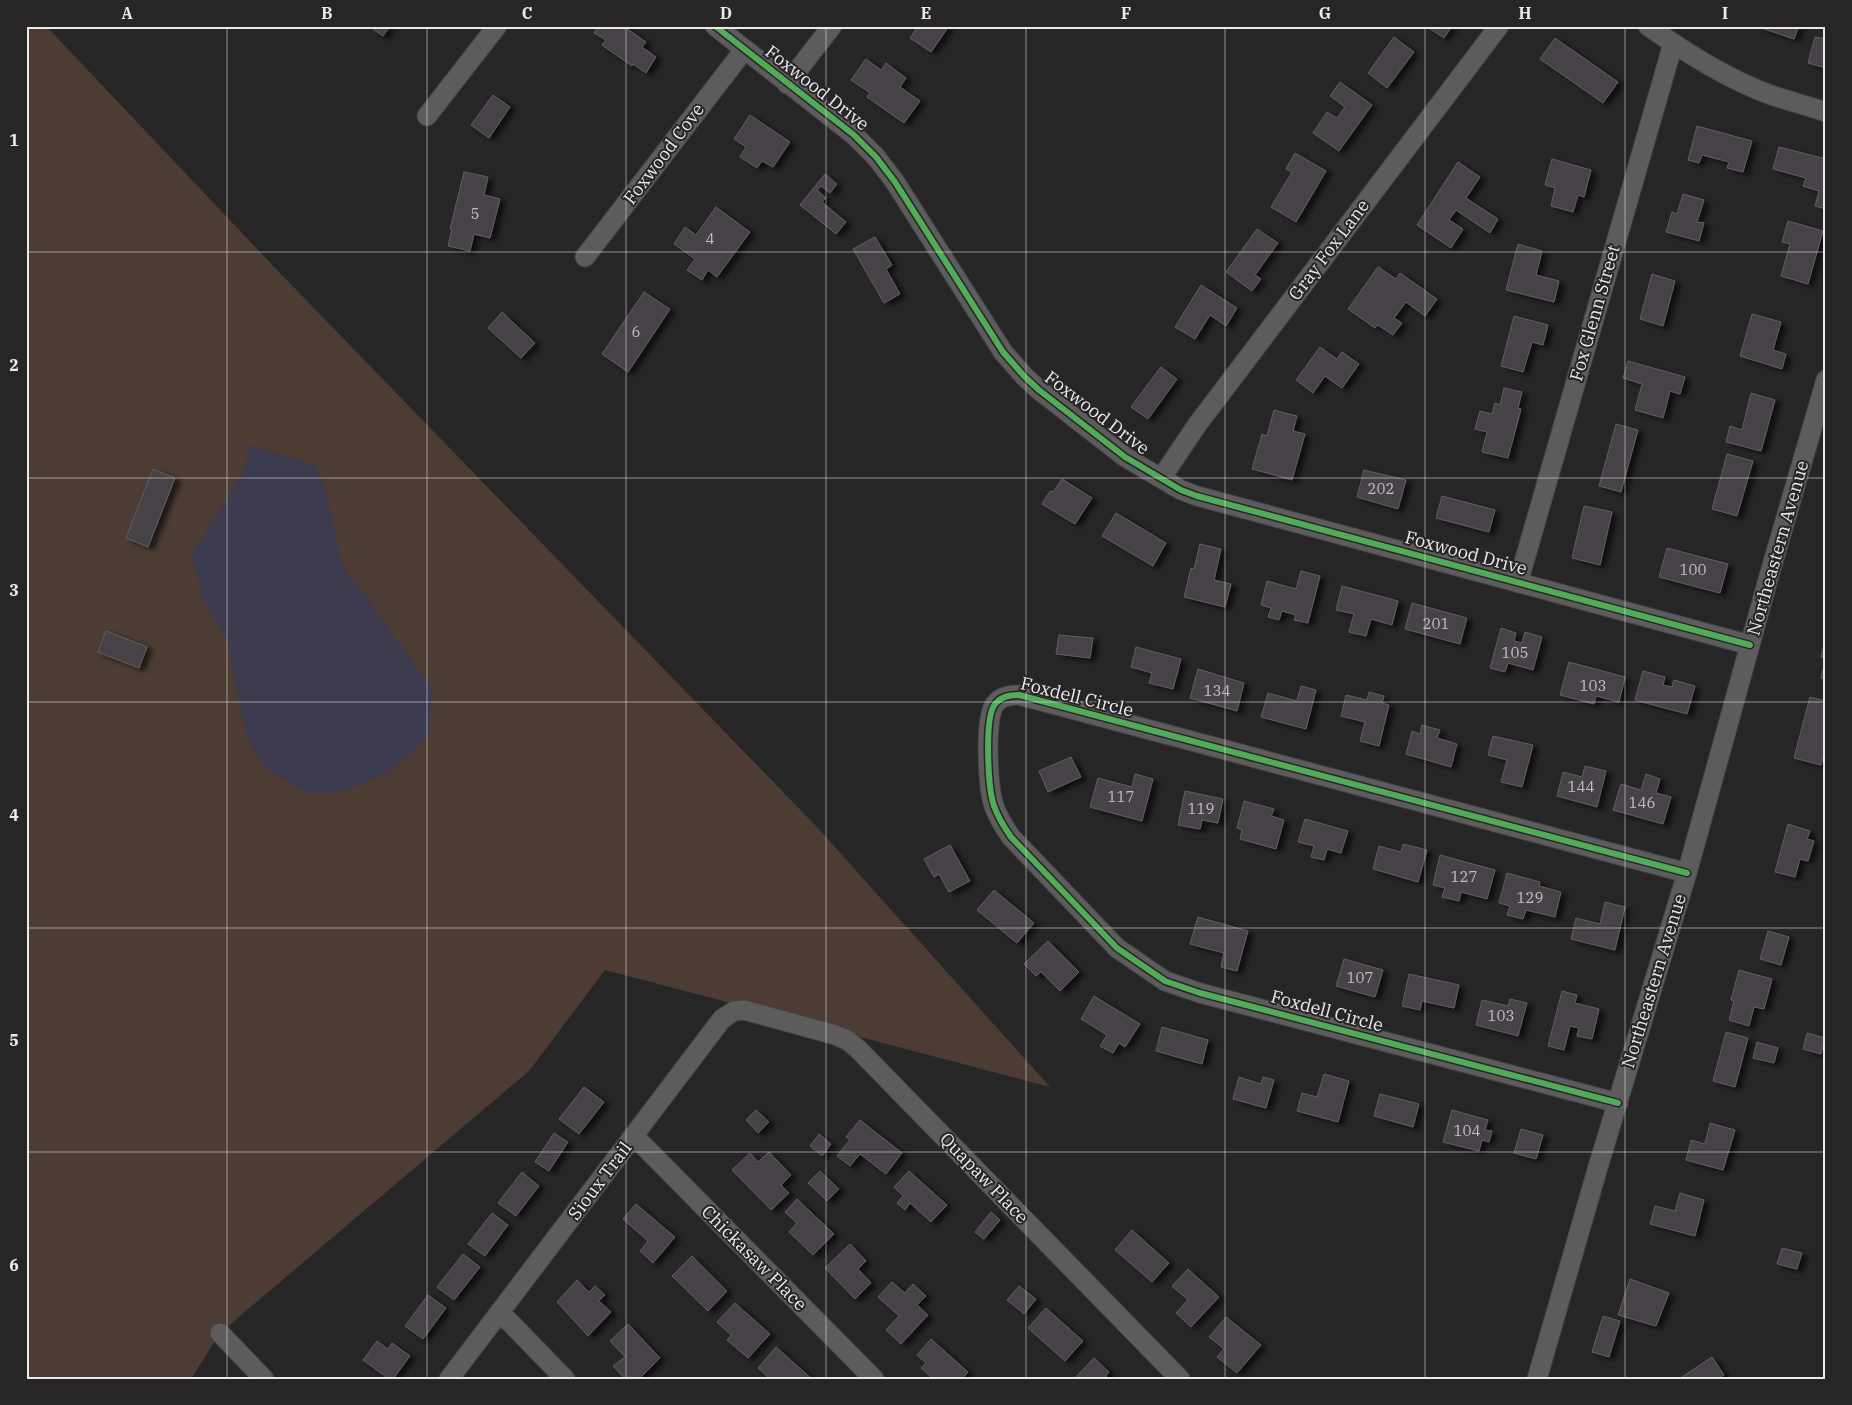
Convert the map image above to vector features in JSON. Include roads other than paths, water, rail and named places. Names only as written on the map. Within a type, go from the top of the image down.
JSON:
[{"type":"street","points":[[427,116],[497,26]]},
{"type":"street","name":"Foxwood Drive","points":[[715,26],[854,135],[876,157],[1003,352],[1039,390],[1125,457],[1162,477],[1181,490],[1197,496],[1750,645]]},
{"type":"street","points":[[787,84],[832,26]]},
{"type":"street","name":"Gray Fox Lane","points":[[1162,477],[1197,425],[1499,26]]},
{"type":"street","points":[[1648,26],[1673,44],[1730,77],[1770,94],[1826,112]]},
{"type":"street","name":"Fox Glenn Street","points":[[1518,583],[1673,44]]},
{"type":"street","name":"Foxwood Cove","points":[[585,257],[744,50]]},
{"type":"street","name":"Northeastern Avenue","points":[[1537,1379],[1687,873],[1826,380]]},
{"type":"street","name":"Foxdell Circle","points":[[1618,1103],[1200,993],[1165,981],[1117,948],[1011,837],[994,806],[991,793],[988,758],[990,713],[1000,699],[1009,695],[1019,695],[1687,873]]},
{"type":"street","name":"Sioux Trail","points":[[449,1379],[727,1014],[744,1010],[764,1016]]},
{"type":"street","name":"Quapaw Place","points":[[764,1016],[835,1035],[847,1040],[858,1049],[1180,1379]]},
{"type":"street","name":"Chickasaw Place","points":[[634,1136],[874,1379]]},
{"type":"street","points":[[500,1312],[565,1379]]},
{"type":"street","points":[[220,1334],[264,1379]]},
{"type":"water","points":[[249,445],[316,465],[328,500],[341,563],[432,688],[429,733],[416,750],[382,775],[355,787],[334,793],[310,794],[266,769],[248,740],[228,642],[203,598],[191,555],[244,472]]}]
